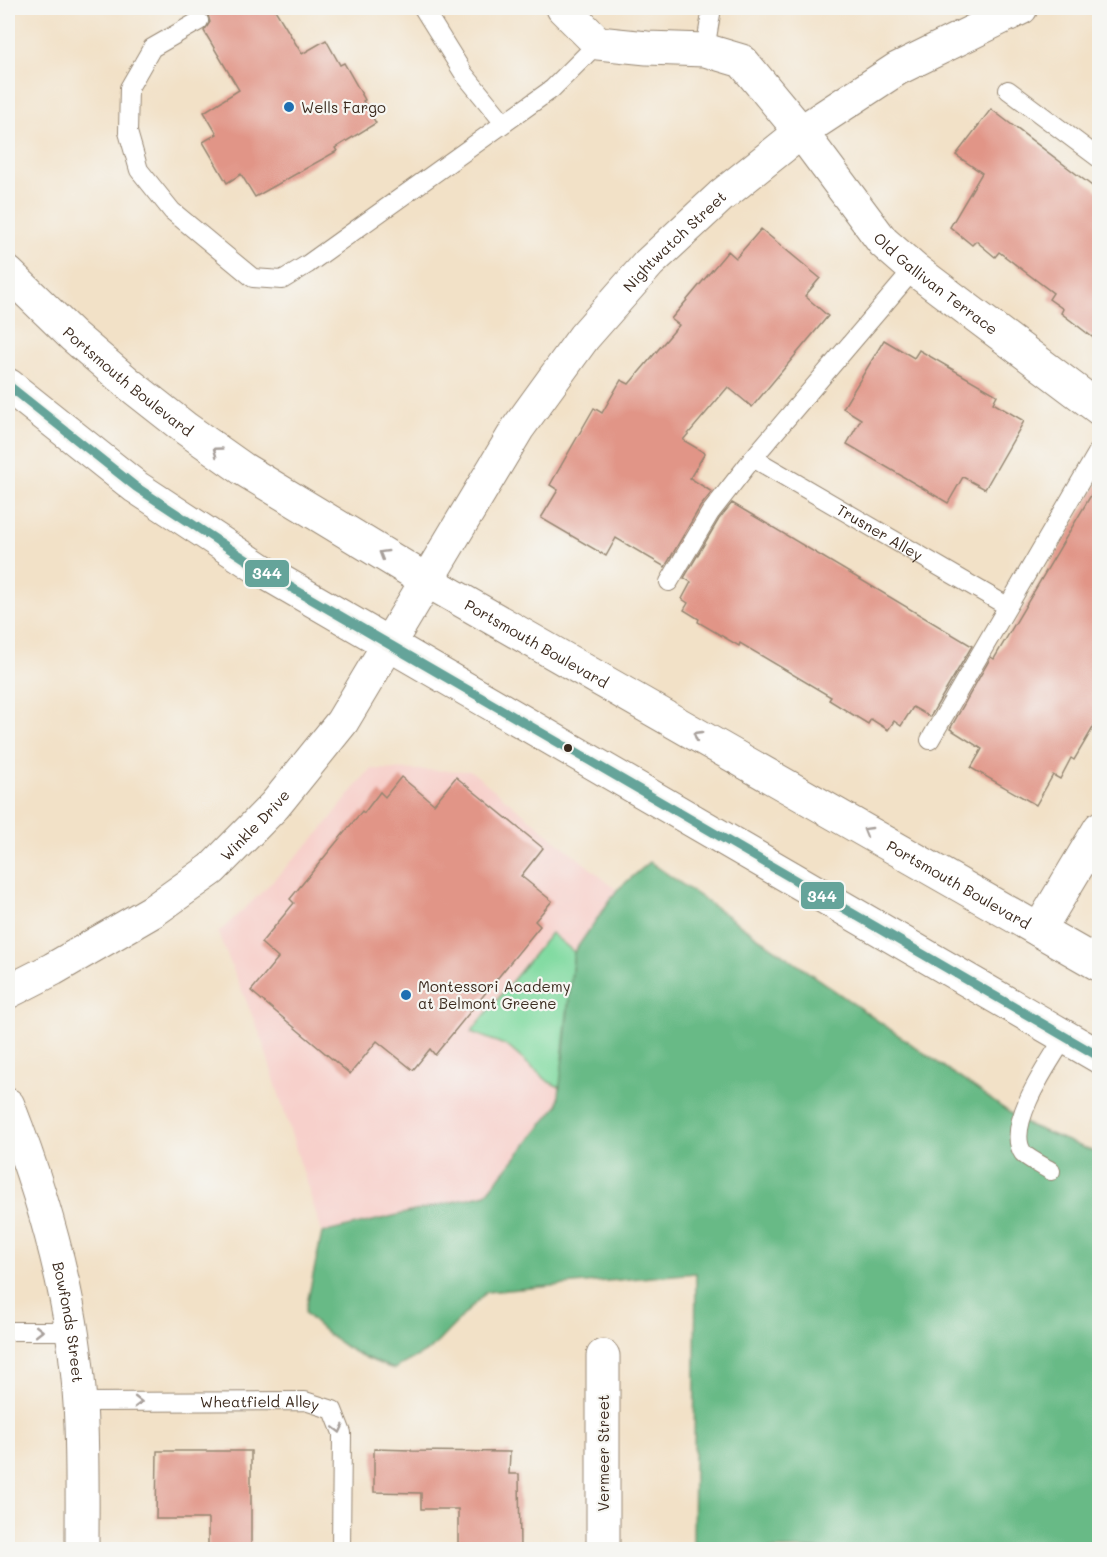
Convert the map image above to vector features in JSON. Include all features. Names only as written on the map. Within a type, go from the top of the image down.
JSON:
[{"type":"street","points":[[563,8],[598,43]]},
{"type":"street","name":"Nightwatch Street","points":[[426,580],[518,428],[584,337],[649,263],[721,196],[801,132],[897,69],[1002,15],[1021,8]]},
{"type":"street","name":"Old Gallivan Terrace","points":[[598,43],[705,50],[742,61],[801,132],[883,242],[914,269],[1100,409]]},
{"type":"street","name":"Portsmouth Boulevard","points":[[8,273],[73,336],[129,384],[185,428],[243,469],[426,580],[1100,965]]},
{"type":"street","points":[[8,385],[136,488],[268,573],[1100,1057]]},
{"type":"street","name":"Winkle Drive","points":[[8,992],[53,969],[153,911],[212,869],[275,805],[342,722],[426,580]]},
{"type":"street","points":[[1039,930],[1100,828]]},
{"type":"street","name":"Bowfonds Street","points":[[8,1105],[23,1144],[52,1237],[71,1331],[80,1402],[82,1550]]},
{"type":"street","name":"Vermeer Street","points":[[603,1356],[603,1550]]},
{"type":"lane","points":[[423,8],[464,74],[504,123]]},
{"type":"lane","points":[[705,50],[712,8]]},
{"type":"lane","points":[[199,21],[152,48],[129,88],[128,132],[139,170],[172,211],[253,278],[282,280],[552,89],[598,43]]},
{"type":"lane","points":[[1008,90],[1100,159]]},
{"type":"lane","points":[[669,582],[710,513],[753,458],[914,269]]},
{"type":"lane","points":[[930,740],[1100,448]]},
{"type":"lane","name":"Trusner Alley","points":[[753,458],[1007,606]]},
{"type":"lane","points":[[1051,1171],[1024,1153],[1017,1133],[1024,1109],[1065,1037]]},
{"type":"lane","points":[[8,1331],[71,1331]]},
{"type":"lane","name":"Wheatfield Alley","points":[[80,1402],[305,1401],[333,1410],[342,1433],[341,1550]]},
{"type":"shaded area","name":"Montessori Academy at Belmont Greene","points":[[370,769],[471,771],[617,890],[574,952],[558,1104],[486,1194],[322,1233],[261,1037],[218,933],[259,895],[320,832]]},
{"type":"green space","points":[[650,862],[1026,1124],[1099,1154],[1099,1549],[693,1549],[696,1273],[486,1292],[431,1349],[394,1369],[367,1359],[346,1347],[305,1313],[322,1233],[486,1194],[558,1105],[574,952],[617,890]]},
{"type":"green space","points":[[551,933],[574,952],[562,1059],[583,1098],[549,1082],[507,1046],[471,1032]]},
{"type":"building","name":"Wells Fargo","points":[[191,8],[274,8],[302,54],[326,40],[340,65],[344,63],[376,123],[335,148],[337,151],[255,197],[241,174],[227,183],[203,142],[217,134],[204,112],[239,90],[204,31],[210,22],[208,15],[200,10],[193,11]]},
{"type":"building","points":[[991,109],[1100,192],[1100,343],[1061,313],[1063,309],[1049,299],[1053,293],[999,252],[995,257],[976,241],[972,245],[950,227],[982,173],[956,155]]},
{"type":"building","points":[[761,229],[820,278],[805,296],[828,316],[752,407],[728,387],[683,440],[705,453],[690,478],[712,492],[700,507],[665,567],[616,538],[606,556],[541,518],[558,490],[550,485],[594,408],[602,413],[621,380],[629,384],[679,325],[671,319],[728,251],[736,258]]},
{"type":"building","points":[[884,340],[914,358],[919,350],[997,395],[993,403],[1024,421],[985,489],[963,477],[948,503],[847,444],[861,419],[843,408]]},
{"type":"building","points":[[1100,480],[1100,716],[1074,760],[1071,758],[1060,779],[1053,775],[1036,805],[971,768],[982,749],[950,729],[991,657],[994,659]]},
{"type":"building","points":[[732,503],[972,646],[930,717],[913,707],[901,726],[894,721],[888,730],[871,719],[868,724],[829,700],[831,697],[740,643],[739,646],[698,622],[699,619],[684,610],[688,603],[682,599],[691,582],[684,578],[719,519]]},
{"type":"building","name":"Montessori Academy at Belmont Greene","points":[[401,777],[434,804],[456,777],[543,848],[521,876],[552,901],[535,921],[540,926],[435,1055],[430,1049],[413,1070],[377,1041],[350,1074],[251,991],[278,958],[261,943],[294,903],[290,899],[362,811],[364,813],[380,792],[385,797]]},
{"type":"building","points":[[374,1449],[510,1452],[509,1474],[519,1474],[520,1550],[458,1550],[458,1509],[421,1509],[421,1493],[374,1492]]},
{"type":"building","points":[[157,1451],[251,1451],[251,1550],[208,1550],[208,1519],[156,1519]]},
{"type":"transit line","name":"344","points":[[8,385],[136,487],[268,574],[1100,1057]]},
{"type":"place","name":"Wells Fargo","points":[[289,107]]},
{"type":"place","name":"Montessori Academy at Belmont Greene","points":[[406,995]]}]
